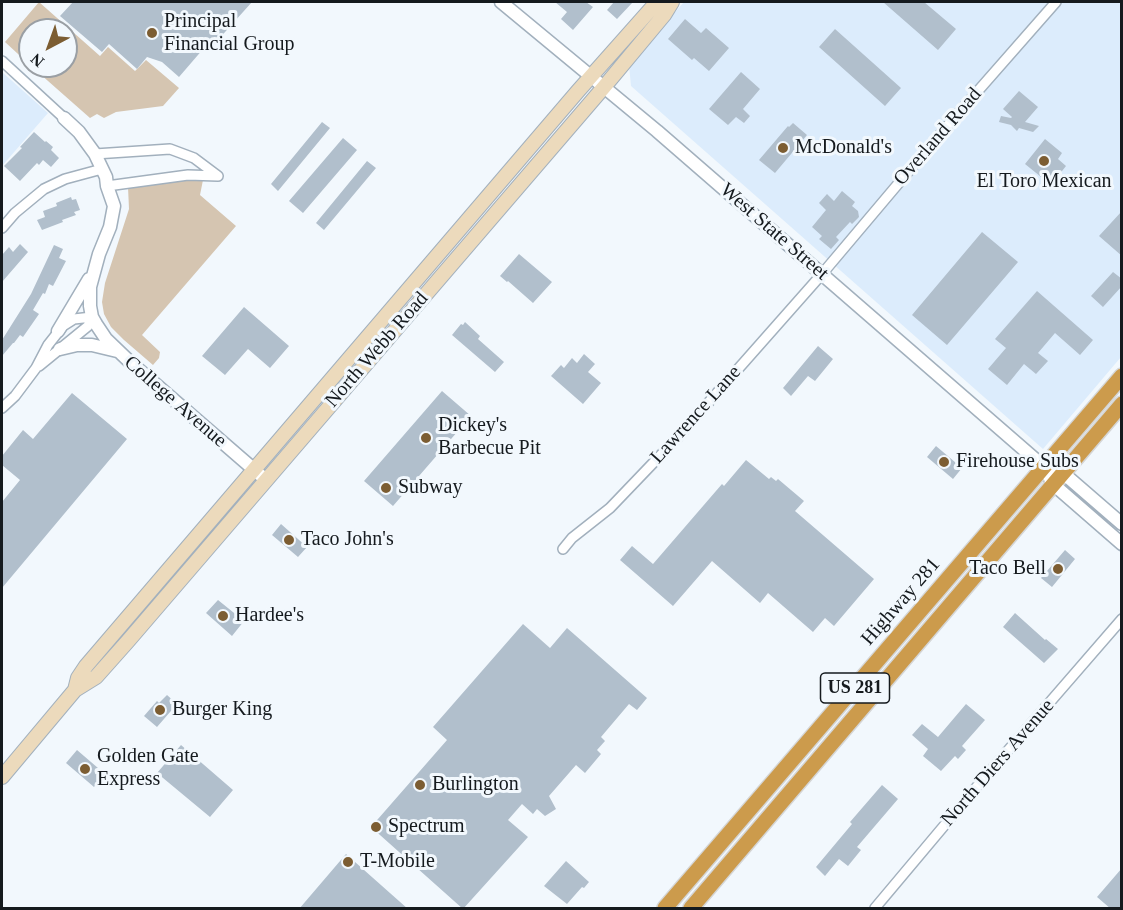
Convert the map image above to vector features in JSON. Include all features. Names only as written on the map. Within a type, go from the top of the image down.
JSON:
[{"type":"highway","name":"Highway 281","points":[[665,909],[1122,376]]},
{"type":"highway","name":"Highway 281","points":[[691,909],[1122,404]]},
{"type":"main road","name":"North Webb Road","points":[[75,690],[78,678],[86,666],[657,2]]},
{"type":"main road","name":"North Webb Road","points":[[2,777],[75,690],[102,671],[604,87],[664,15],[672,2]]},
{"type":"street","name":"West State Street","points":[[501,2],[604,87],[1058,479],[1122,544]]},
{"type":"street","name":"Overland Road","points":[[822,274],[1056,2]]},
{"type":"street","points":[[2,62],[79,132],[95,154],[106,177],[114,206],[110,227],[90,287],[92,317],[88,326],[36,368]]},
{"type":"street","points":[[95,154],[170,149],[194,158],[218,176],[188,176],[107,186]]},
{"type":"street","points":[[2,228],[15,213],[44,189],[65,179],[102,169]]},
{"type":"street","points":[[2,408],[15,396],[36,368],[94,270]]},
{"type":"street","name":"Lawrence Lane","points":[[563,549],[572,538],[610,508],[678,437],[822,274]]},
{"type":"street","points":[[58,331],[74,319],[92,317]]},
{"type":"street","name":"College Avenue","points":[[92,317],[102,334],[117,351],[266,480]]},
{"type":"street","points":[[60,349],[77,345],[92,345],[117,351]]},
{"type":"street","name":"West State Street","points":[[1058,479],[1122,524]]},
{"type":"street","name":"North Diers Avenue","points":[[875,909],[985,777],[1122,619]]},
{"type":"shaded area","points":[[39,2],[57,18],[25,18]]},
{"type":"shaded area","points":[[684,2],[1121,2],[1121,357],[1043,449],[631,86],[629,65]]},
{"type":"shaded area","points":[[18,27],[18,54],[5,42]]},
{"type":"shaded area","points":[[78,37],[100,56],[108,47],[135,71],[146,60],[179,88],[163,106],[116,112],[104,118],[97,114],[90,118],[45,78],[78,78]]},
{"type":"shaded area","points":[[2,72],[48,113],[2,166]]},
{"type":"shaded area","points":[[190,179],[203,180],[200,195],[236,226],[142,335],[160,352],[159,358],[153,365],[111,327],[104,314],[102,302],[105,283],[129,209],[128,187]]},
{"type":"building","name":"Principal Financial Group","points":[[73,2],[252,2],[208,51],[204,48],[179,77],[162,62],[147,57],[137,69],[109,44],[102,52],[78,31],[78,18],[60,16]]},
{"type":"building","points":[[555,2],[586,2],[593,7],[573,30],[561,19],[567,12]]},
{"type":"building","points":[[614,2],[633,2],[617,19],[607,10]]},
{"type":"building","points":[[883,2],[924,2],[956,29],[938,50]]},
{"type":"building","points":[[685,19],[701,33],[706,28],[729,48],[709,71],[668,39]]},
{"type":"building","points":[[835,29],[901,88],[885,106],[819,47]]},
{"type":"building","points":[[741,72],[760,89],[743,109],[750,116],[744,123],[736,117],[728,125],[709,109]]},
{"type":"building","points":[[1019,91],[1038,107],[1025,122],[1039,126],[1033,132],[1019,128],[1017,131],[1011,125],[999,122],[1001,116],[1012,117],[1003,109]]},
{"type":"building","points":[[322,122],[330,128],[278,191],[271,184]]},
{"type":"building","name":"McDonald's","points":[[793,123],[807,135],[775,173],[759,160]]},
{"type":"building","points":[[34,132],[53,147],[51,150],[59,158],[51,167],[43,160],[39,165],[37,163],[20,181],[4,166]]},
{"type":"building","points":[[343,138],[357,150],[303,213],[289,201]]},
{"type":"building","name":"El Toro Mexican","points":[[1045,139],[1062,153],[1058,159],[1066,166],[1051,185],[1025,164]]},
{"type":"building","points":[[367,161],[376,168],[324,230],[316,223]]},
{"type":"building","points":[[842,191],[855,202],[852,206],[858,211],[859,217],[852,224],[850,222],[836,237],[839,240],[831,249],[819,239],[822,236],[812,227],[826,210],[819,203],[827,194],[834,201]]},
{"type":"building","points":[[71,197],[72,200],[76,199],[80,210],[74,212],[76,215],[42,230],[37,220],[45,217],[43,211]]},
{"type":"building","points":[[1122,211],[1122,256],[1099,236]]},
{"type":"building","points":[[982,232],[1018,262],[947,345],[912,315]]},
{"type":"building","points":[[20,244],[28,252],[2,282],[2,255],[9,247],[13,252]]},
{"type":"building","points":[[54,245],[63,249],[59,258],[66,261],[53,286],[49,284],[45,294],[43,293],[33,310],[39,314],[23,337],[20,335],[2,356],[2,340],[31,294]]},
{"type":"building","points":[[519,254],[552,282],[533,303],[500,276]]},
{"type":"building","points":[[1113,272],[1122,279],[1122,286],[1103,307],[1091,296]]},
{"type":"building","points":[[1037,291],[1093,340],[1080,355],[1055,333],[1038,353],[1048,361],[1036,374],[1024,364],[1007,385],[988,369],[1006,348],[995,339]]},
{"type":"building","points":[[244,307],[289,346],[270,368],[248,349],[225,375],[202,356]]},
{"type":"building","points":[[465,322],[480,336],[478,339],[504,362],[495,372],[452,335]]},
{"type":"building","points":[[818,346],[833,359],[815,381],[808,376],[791,396],[783,388]]},
{"type":"building","points":[[584,354],[595,364],[588,372],[601,383],[583,404],[551,376],[561,365],[564,368],[572,358],[577,363]]},
{"type":"building","points":[[442,391],[471,416],[393,506],[364,481]]},
{"type":"building","points":[[72,393],[127,439],[2,588],[2,502],[20,480],[2,465],[2,456],[23,430],[33,439]]},
{"type":"building","name":"Firehouse Subs","points":[[936,446],[962,468],[953,479],[927,457]]},
{"type":"building","points":[[746,460],[769,479],[771,477],[776,481],[778,479],[804,501],[795,511],[874,579],[834,626],[825,618],[813,632],[768,593],[760,603],[712,561],[673,606],[620,560],[632,546],[653,564],[722,484],[724,486]]},
{"type":"building","name":"Taco John's","points":[[281,524],[307,547],[298,557],[272,535]]},
{"type":"building","name":"Taco Bell","points":[[1065,550],[1075,559],[1052,587],[1041,578]]},
{"type":"building","name":"Hardee's","points":[[218,600],[244,621],[232,636],[206,613]]},
{"type":"building","points":[[1015,613],[1058,649],[1044,663],[1003,627]]},
{"type":"building","points":[[523,624],[550,648],[567,628],[647,698],[637,710],[629,704],[601,737],[605,741],[597,750],[601,754],[585,773],[576,765],[549,796],[556,809],[545,816],[537,809],[533,814],[522,804],[508,820],[528,837],[463,909],[371,827],[447,740],[433,727]]},
{"type":"building","name":"Burger King","points":[[167,695],[177,704],[157,727],[144,716],[157,701],[159,703]]},
{"type":"building","points":[[966,704],[985,720],[962,746],[966,750],[958,759],[955,756],[941,771],[923,756],[928,749],[912,735],[922,724],[938,737]]},
{"type":"building","points":[[181,745],[233,790],[210,817],[157,773]]},
{"type":"building","name":"Golden Gate Express","points":[[77,750],[105,774],[94,787],[66,763]]},
{"type":"building","points":[[882,785],[898,799],[857,847],[861,850],[848,866],[839,859],[825,876],[816,867]]},
{"type":"building","points":[[346,854],[408,909],[299,909]]},
{"type":"building","points":[[566,861],[589,882],[567,904],[544,886]]},
{"type":"building","points":[[1122,868],[1122,909],[1111,909],[1097,897]]},
{"type":"place","name":"Principal Financial Group","points":[[152,33]]},
{"type":"place","name":"McDonald's","points":[[783,148]]},
{"type":"place","name":"El Toro Mexican","points":[[1044,161]]},
{"type":"place","name":"Dickey's Barbecue Pit","points":[[426,438]]},
{"type":"place","name":"Firehouse Subs","points":[[944,462]]},
{"type":"place","name":"Subway","points":[[386,488]]},
{"type":"place","name":"Taco John's","points":[[289,540]]},
{"type":"place","name":"Taco Bell","points":[[1058,569]]},
{"type":"place","name":"Hardee's","points":[[223,616]]},
{"type":"place","name":"Burger King","points":[[160,710]]},
{"type":"place","name":"Golden Gate Express","points":[[85,769]]},
{"type":"place","name":"Burlington","points":[[420,785]]},
{"type":"place","name":"Spectrum","points":[[376,827]]},
{"type":"place","name":"T-Mobile","points":[[348,862]]}]
